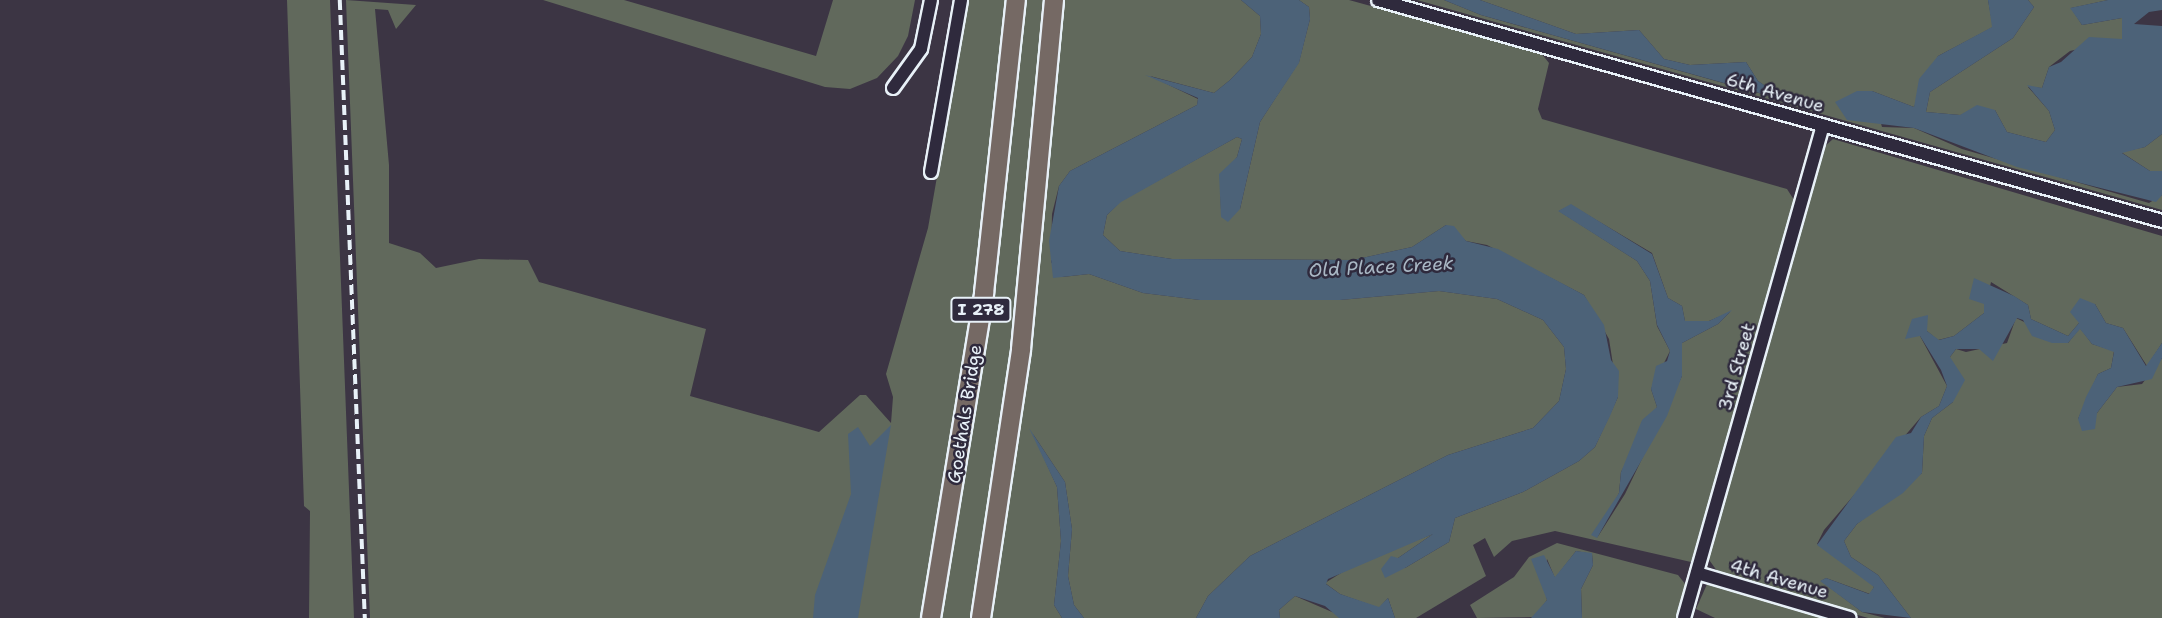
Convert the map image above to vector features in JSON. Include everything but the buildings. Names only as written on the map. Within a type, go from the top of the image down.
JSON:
[{"type":"highway","name":"Goethals Bridge","points":[[931,618],[984,293],[1016,0]]},
{"type":"highway","name":"I 278","points":[[981,618],[1024,324],[1054,0]]},
{"type":"street","points":[[893,88],[917,58],[931,0]]},
{"type":"street","points":[[931,172],[961,0]]},
{"type":"street","name":"6th Avenue","points":[[1378,0],[2162,221]]},
{"type":"street","name":"3rd Street","points":[[1684,618],[1823,125]]},
{"type":"street","name":"4th Avenue","points":[[1697,573],[1850,618]]},
{"type":"green space","points":[[287,0],[330,0],[354,618],[309,618],[310,511],[304,506]]},
{"type":"green space","points":[[346,0],[416,5],[396,29],[388,10],[375,9],[389,165],[389,243],[420,253],[436,268],[479,259],[528,260],[539,282],[706,329],[690,396],[819,432],[860,395],[866,395],[891,423],[893,397],[886,374],[928,228],[968,0],[1241,0],[1260,16],[1261,34],[1252,57],[1230,80],[1214,93],[1150,76],[1198,99],[1197,105],[1070,171],[1059,186],[1052,214],[1051,262],[1062,277],[1089,274],[1143,293],[1200,300],[1340,300],[1439,291],[1497,299],[1543,320],[1564,347],[1566,369],[1559,401],[1533,428],[1448,455],[1250,556],[1208,596],[1196,618],[1084,618],[1074,605],[1068,576],[1072,529],[1065,482],[1033,434],[1057,487],[1061,541],[1054,605],[1062,618],[370,618]]},
{"type":"green space","points":[[543,0],[624,0],[816,56],[833,0],[915,0],[908,36],[898,56],[877,78],[850,89],[825,87]]},
{"type":"green space","points":[[1299,0],[1349,0],[1541,53],[1549,63],[1538,109],[1542,119],[1787,189],[1796,203],[1691,562],[1555,531],[1512,541],[1494,557],[1485,538],[1473,545],[1486,576],[1416,618],[1395,618],[1388,598],[1379,608],[1340,594],[1325,583],[1357,563],[1433,534],[1398,558],[1405,568],[1449,542],[1455,518],[1523,492],[1579,461],[1595,447],[1618,397],[1609,339],[1584,295],[1487,245],[1466,241],[1446,225],[1412,247],[1353,260],[1172,259],[1120,251],[1103,235],[1107,215],[1121,201],[1237,137],[1242,139],[1237,157],[1220,181],[1221,210],[1240,209],[1260,122],[1299,62],[1310,19],[1309,7]],"holes":[[[1571,205],[1652,253],[1668,298],[1682,306],[1685,321],[1709,321],[1730,312],[1718,324],[1682,343],[1682,376],[1625,494],[1597,538],[1619,493],[1621,472],[1657,407],[1651,389],[1670,351],[1657,326],[1650,281],[1637,261],[1559,211]]]},
{"type":"green space","points":[[1417,0],[1444,0],[1481,15],[1787,101],[1758,81],[1746,62],[1690,65],[1664,59],[1639,30],[1576,34],[1480,0],[1988,0],[1993,27],[1938,56],[1914,107],[1872,91],[1882,127],[1914,128],[1962,149],[2149,203],[2162,195],[2162,210]]},
{"type":"green space","points":[[2028,0],[2108,0],[2071,8],[2082,25],[2122,18],[2122,39],[2070,51],[2049,67],[2042,88],[2028,87],[2049,111],[2055,130],[2046,142],[2007,132],[1995,110],[1960,115],[1926,112],[1930,92],[2013,38],[2034,7]]},
{"type":"green space","points":[[2162,134],[2162,171],[2150,171],[2121,152],[2145,147]]},
{"type":"green space","points":[[1833,139],[2162,236],[2162,343],[2147,366],[2123,328],[2106,323],[2095,304],[2068,336],[2031,319],[2028,305],[1991,282],[1984,313],[1954,336],[1938,340],[1927,331],[1920,336],[1947,386],[1939,406],[1921,417],[1824,530],[1817,544],[1867,577],[1874,587],[1870,594],[1826,578],[1821,581],[1862,612],[1885,618],[1868,618],[1720,575],[1707,557],[1823,148]]},
{"type":"green space","points":[[2016,318],[2068,343],[2080,328],[2092,344],[2114,351],[2111,368],[2098,374],[2078,419],[2097,413],[2117,387],[2142,384],[2162,358],[2162,618],[1911,618],[1878,575],[1851,557],[1844,541],[1857,524],[1922,473],[1924,436],[1932,418],[1953,402],[1950,357],[1956,349],[1966,352],[2007,343]]},
{"type":"green space","points":[[1557,543],[1678,575],[1686,585],[1677,618],[1582,618],[1581,589],[1593,565],[1592,554],[1576,551],[1555,578],[1547,559],[1543,579],[1547,600],[1534,617],[1477,618],[1470,605],[1514,577],[1529,557]]},
{"type":"green space","points":[[1708,582],[1828,618],[1715,618],[1696,609]]},
{"type":"green space","points":[[1295,596],[1332,612],[1361,618],[1280,618],[1279,610]]},
{"type":"water","name":"Old Place Creek","points":[[1241,0],[1299,0],[1309,7],[1310,19],[1299,63],[1260,122],[1240,209],[1228,222],[1221,217],[1219,174],[1237,157],[1242,139],[1237,137],[1121,202],[1107,215],[1103,235],[1120,251],[1172,259],[1353,260],[1412,247],[1446,225],[1454,226],[1466,241],[1498,249],[1584,295],[1604,325],[1611,360],[1619,371],[1618,397],[1610,416],[1595,447],[1579,461],[1523,492],[1455,518],[1449,542],[1385,578],[1381,569],[1391,556],[1398,558],[1433,534],[1328,579],[1326,584],[1340,594],[1379,607],[1388,598],[1395,618],[1339,618],[1325,606],[1295,596],[1279,610],[1280,618],[1196,618],[1208,596],[1250,556],[1448,455],[1533,428],[1559,401],[1566,369],[1564,347],[1543,320],[1497,299],[1439,291],[1340,300],[1200,300],[1143,293],[1089,274],[1053,278],[1049,241],[1059,186],[1070,171],[1197,105],[1198,98],[1145,75],[1214,93],[1230,80],[1252,57],[1261,34],[1260,16]]},
{"type":"water","points":[[1444,0],[1480,0],[1576,34],[1639,30],[1664,59],[1690,65],[1746,62],[1758,81],[1788,101],[1481,15]]},
{"type":"water","points":[[1988,0],[2028,0],[2034,7],[2013,38],[1930,92],[1926,112],[1960,115],[1977,105],[1995,110],[2007,132],[2046,142],[2055,130],[2049,111],[2027,85],[2042,88],[2049,67],[2061,62],[2089,37],[2122,39],[2122,18],[2082,25],[2070,8],[2108,0],[2162,0],[2162,10],[2149,12],[2134,24],[2162,26],[2162,134],[2145,147],[2122,153],[2150,171],[2162,171],[2162,195],[2156,202],[2017,167],[1914,128],[1847,120],[1835,102],[1857,91],[1872,91],[1914,107],[1919,79],[1938,56],[1992,27]]},
{"type":"water","points":[[1571,204],[1652,254],[1668,298],[1682,306],[1685,321],[1709,321],[1732,310],[1718,324],[1682,343],[1682,376],[1667,416],[1597,538],[1591,535],[1619,493],[1621,472],[1642,420],[1657,407],[1651,389],[1656,366],[1667,361],[1670,351],[1657,325],[1650,281],[1637,261],[1558,211]]},
{"type":"water","points":[[1974,278],[2014,296],[2028,305],[2031,319],[2068,336],[2079,323],[2070,312],[2080,298],[2095,304],[2106,323],[2123,328],[2146,366],[2162,343],[2162,358],[2152,379],[2117,387],[2097,413],[2095,429],[2082,431],[2078,419],[2086,397],[2098,374],[2111,368],[2114,352],[2092,344],[2080,329],[2068,343],[2052,343],[2032,336],[2023,320],[2017,318],[1993,361],[1979,349],[1956,349],[1950,357],[1965,380],[1953,402],[1932,418],[1924,436],[1922,473],[1903,493],[1857,524],[1844,541],[1851,557],[1878,575],[1911,618],[1862,612],[1820,581],[1826,578],[1869,594],[1874,587],[1817,545],[1896,437],[1911,433],[1921,417],[1939,406],[1947,386],[1941,370],[1920,336],[1905,339],[1912,319],[1928,315],[1927,331],[1939,340],[1954,336],[1984,313],[1984,304],[1969,299]]},
{"type":"water","points":[[891,425],[858,618],[813,618],[815,595],[851,494],[848,434],[858,427],[870,446]]},
{"type":"water","points":[[1029,428],[1065,482],[1072,529],[1068,576],[1074,605],[1084,618],[1062,618],[1054,605],[1061,541],[1057,487]]},
{"type":"water","points":[[1576,551],[1592,553],[1593,565],[1581,589],[1582,618],[1531,618],[1547,600],[1531,559],[1544,555],[1555,577]]},
{"type":"railway","points":[[340,0],[365,618]]}]
